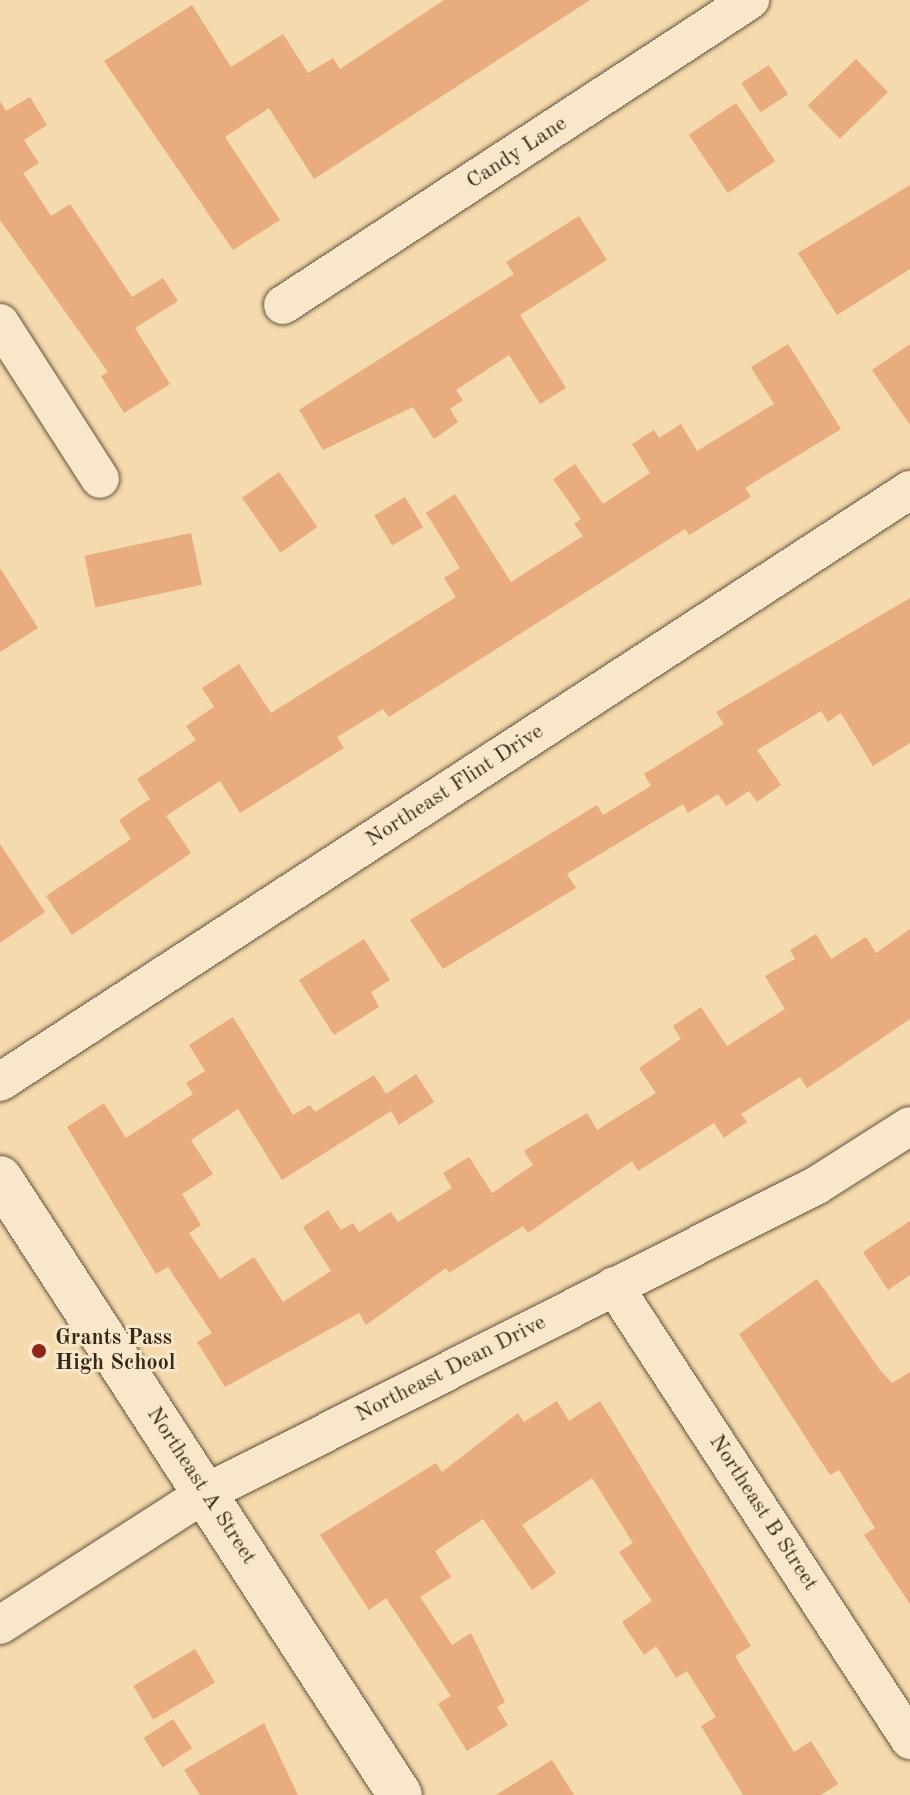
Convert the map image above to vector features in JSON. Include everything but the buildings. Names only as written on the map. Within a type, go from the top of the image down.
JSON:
[{"type":"street","name":"Candy Lane","points":[[283,305],[750,0]]},
{"type":"street","points":[[0,323],[100,479]]},
{"type":"street","name":"Northeast Flint Drive","points":[[0,1082],[910,490]]},
{"type":"street","name":"Northeast Dean Drive","points":[[0,1625],[206,1493],[817,1185],[910,1126]]},
{"type":"street","name":"Northeast A Street","points":[[0,1178],[400,1795]]},
{"type":"street","name":"Northeast B Street","points":[[614,1286],[910,1740]]},
{"type":"place","name":"Grants Pass High School","points":[[39,1351]]}]
